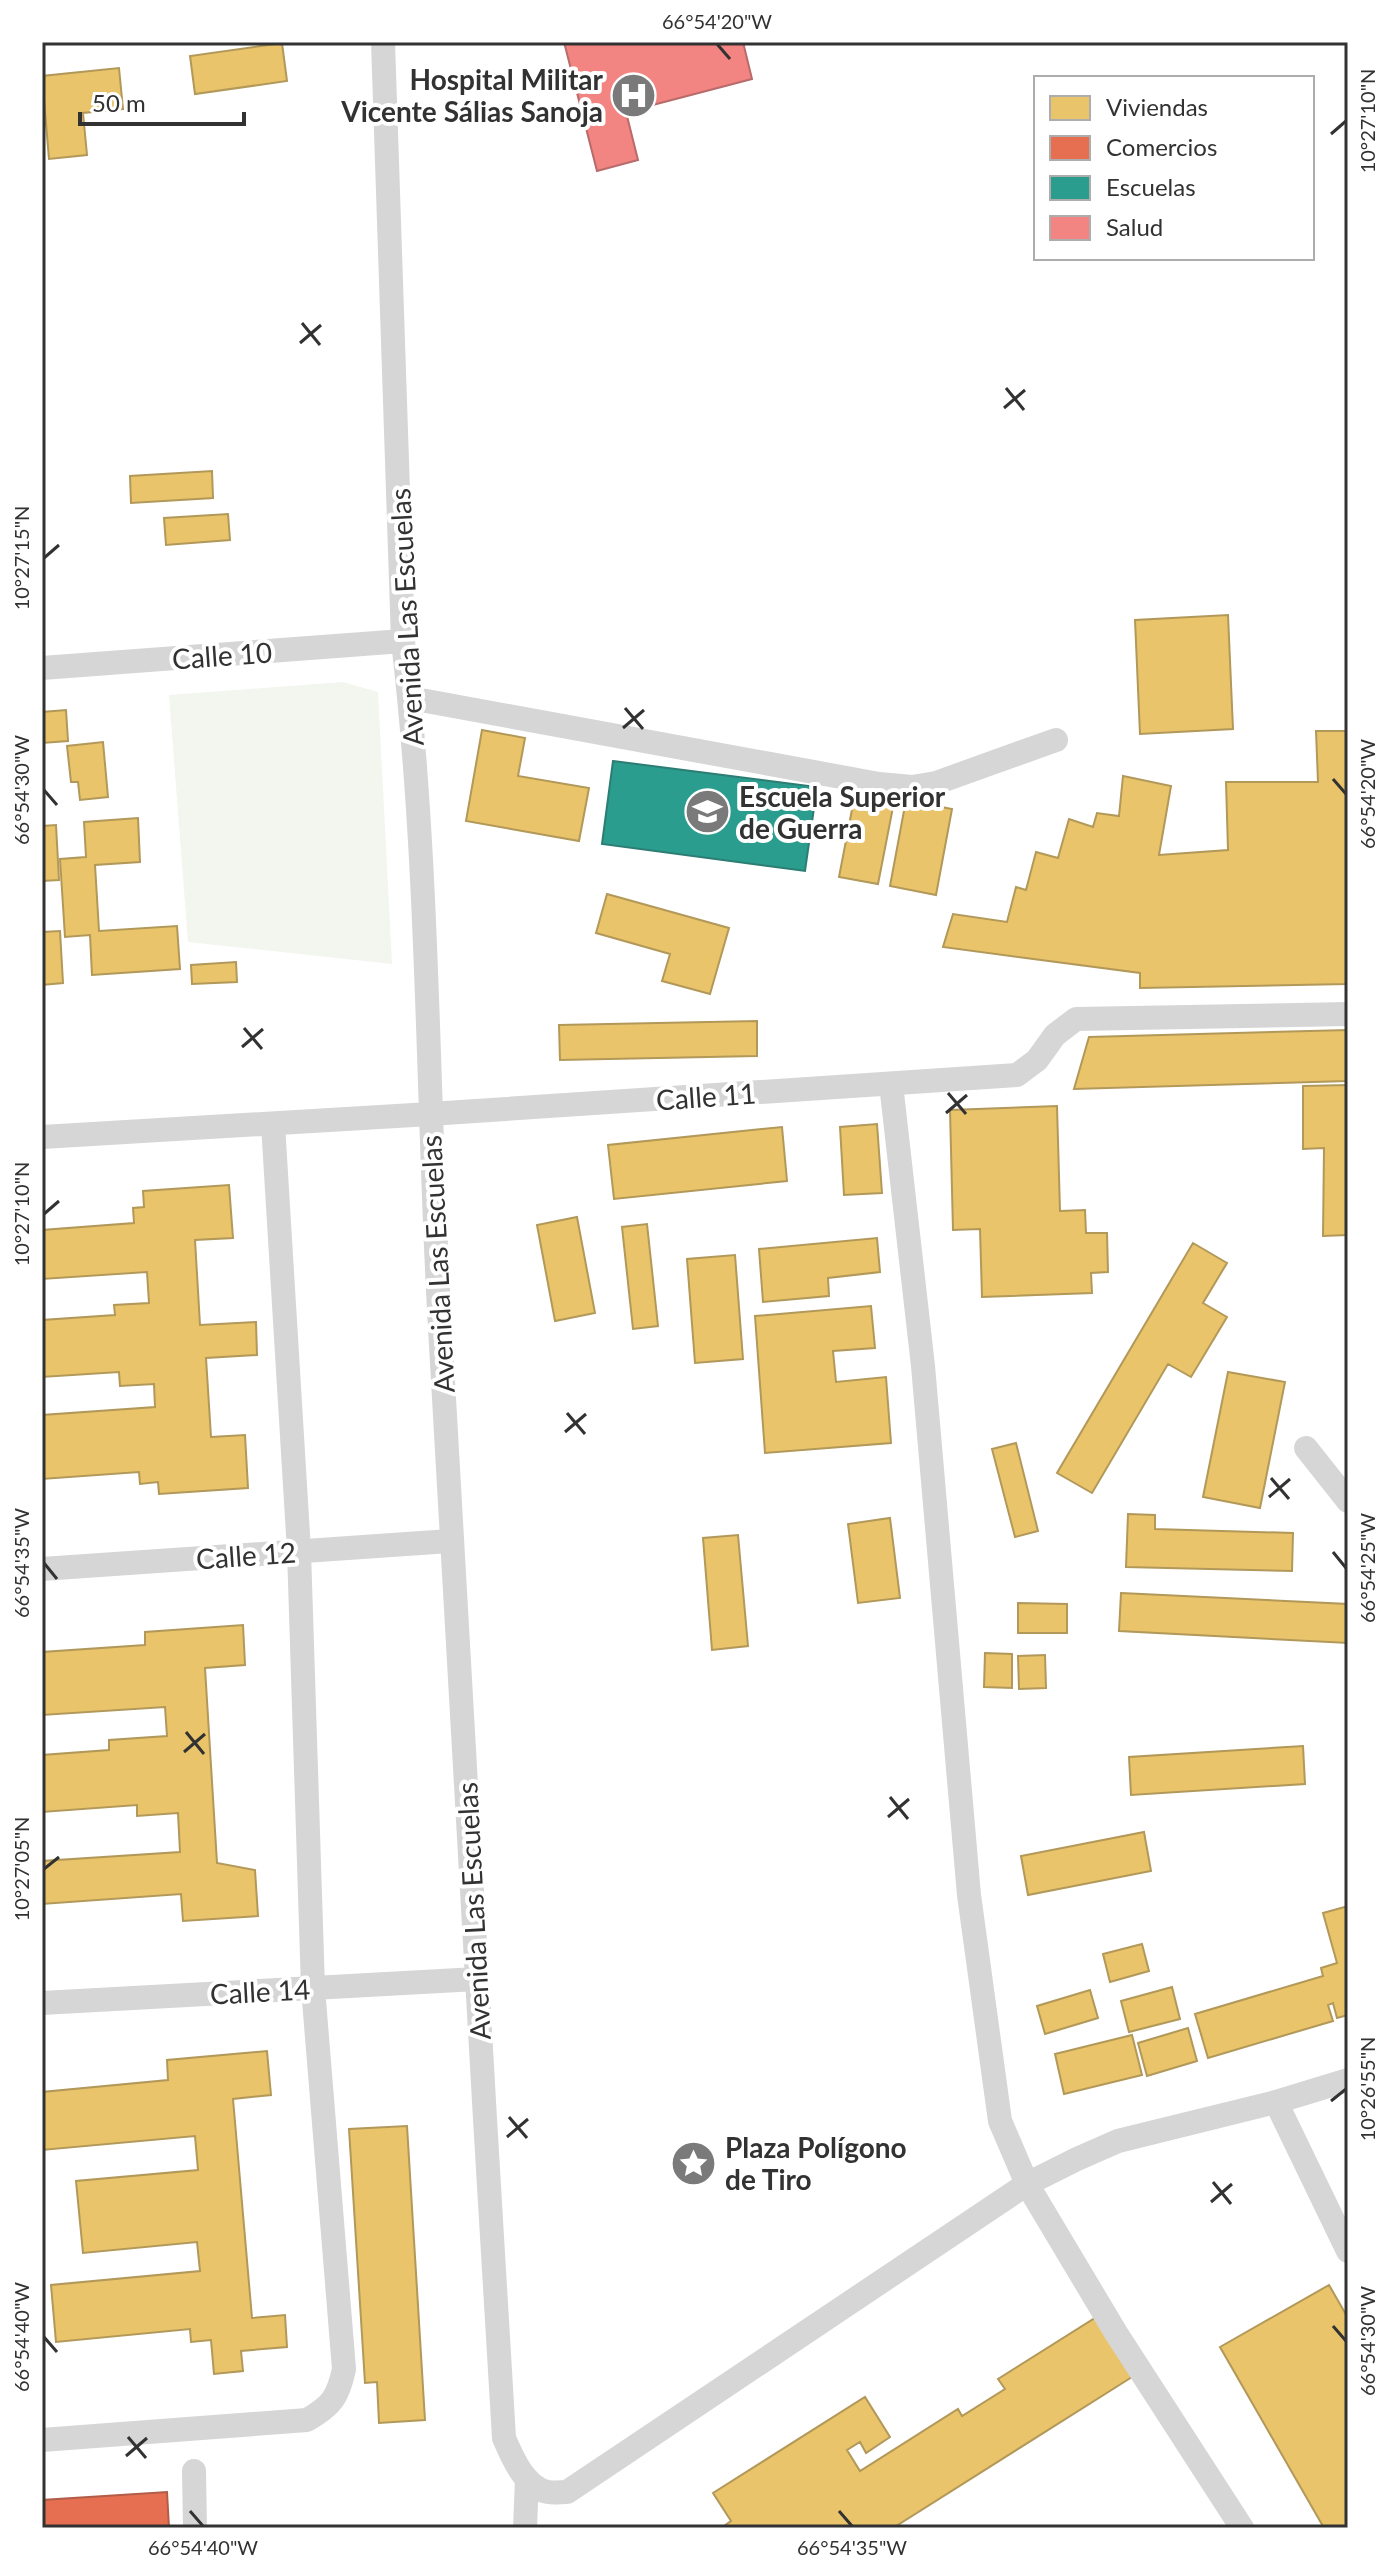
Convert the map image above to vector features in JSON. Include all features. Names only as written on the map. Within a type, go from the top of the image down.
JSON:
[{"type":"street","name":"Avenida Las Escuelas","points":[[383,42],[403,641],[410,698],[424,903],[430,1114],[450,1541],[504,2438],[527,2479]]},
{"type":"street","name":"Calle 10","points":[[42,668],[403,641]]},
{"type":"street","points":[[410,698],[879,784],[912,787],[936,783],[1056,740]]},
{"type":"street","name":"Calle 11","points":[[42,1137],[1017,1075],[1037,1060],[1055,1035],[1076,1019],[1348,1014]]},
{"type":"street","points":[[891,1084],[923,1366],[969,1895],[1000,2121],[1027,2184],[1116,2333],[1242,2528]]},
{"type":"street","points":[[42,2440],[307,2420],[327,2408],[339,2391],[344,2369],[313,1988],[299,1551],[273,1124]]},
{"type":"street","points":[[1306,1448],[1348,1501]]},
{"type":"street","name":"Calle 12","points":[[42,1569],[450,1541]]},
{"type":"street","name":"Calle 14","points":[[42,2003],[477,1979]]},
{"type":"street","points":[[527,2479],[544,2491],[567,2492],[1027,2184],[1077,2159],[1118,2141],[1276,2102],[1348,2080]]},
{"type":"street","points":[[1276,2102],[1348,2251]]},
{"type":"street","points":[[194,2471],[195,2528]]},
{"type":"street","points":[[525,2528],[527,2479]]},
{"type":"shaded area","points":[[343,682],[378,692],[392,964],[188,942],[169,695]]},
{"type":"building: Viviendas","points":[[282,43],[287,81],[195,94],[190,56]]},
{"type":"building: Viviendas","points":[[119,68],[123,109],[83,113],[87,155],[49,159],[42,76]]},
{"type":"building: Viviendas","points":[[212,471],[213,498],[131,503],[130,476]]},
{"type":"building: Viviendas","points":[[228,514],[230,540],[166,545],[164,518]]},
{"type":"building: Viviendas","points":[[1228,615],[1233,729],[1140,734],[1135,620]]},
{"type":"building: Viviendas","points":[[66,710],[68,741],[42,743],[42,712]]},
{"type":"building: Viviendas","points":[[482,730],[525,738],[518,776],[589,788],[579,841],[466,821]]},
{"type":"building: Viviendas","points":[[1316,731],[1348,731],[1348,984],[1140,988],[1140,973],[943,947],[953,914],[1007,922],[1016,887],[1026,890],[1036,852],[1058,858],[1069,819],[1093,827],[1097,813],[1119,816],[1123,776],[1171,786],[1159,855],[1228,850],[1226,782],[1318,782]]},
{"type":"building: Viviendas","points":[[103,742],[108,797],[80,800],[78,782],[71,782],[67,746]]},
{"type":"building: Viviendas","points":[[855,794],[894,802],[878,884],[839,877]]},
{"type":"building: Viviendas","points":[[906,800],[952,809],[936,895],[890,886]]},
{"type":"building: Viviendas","points":[[138,818],[140,862],[95,865],[99,931],[177,926],[180,969],[92,975],[90,935],[65,937],[60,859],[86,857],[84,822]]},
{"type":"building: Viviendas","points":[[56,825],[59,880],[42,881],[42,826]]},
{"type":"building: Viviendas","points":[[607,894],[729,928],[710,994],[662,981],[670,954],[596,933]]},
{"type":"building: Viviendas","points":[[60,931],[63,983],[42,985],[42,932]]},
{"type":"building: Viviendas","points":[[236,962],[237,982],[192,984],[191,965]]},
{"type":"building: Viviendas","points":[[757,1021],[757,1056],[560,1060],[559,1025]]},
{"type":"building: Viviendas","points":[[1348,1030],[1348,1081],[1074,1089],[1089,1037]]},
{"type":"building: Viviendas","points":[[1348,1085],[1348,1235],[1323,1236],[1324,1148],[1303,1149],[1303,1086]]},
{"type":"building: Viviendas","points":[[1057,1106],[1060,1211],[1085,1210],[1086,1233],[1107,1233],[1108,1272],[1091,1273],[1092,1293],[982,1297],[980,1229],[953,1230],[950,1110]]},
{"type":"building: Viviendas","points":[[877,1124],[882,1193],[844,1195],[840,1127]]},
{"type":"building: Viviendas","points":[[782,1127],[787,1181],[614,1199],[608,1145]]},
{"type":"building: Viviendas","points":[[229,1185],[233,1238],[195,1240],[200,1325],[256,1322],[257,1355],[206,1358],[211,1437],[245,1435],[248,1488],[159,1494],[158,1482],[140,1484],[139,1472],[42,1479],[42,1415],[155,1407],[154,1384],[120,1386],[119,1372],[42,1377],[42,1320],[115,1315],[114,1305],[149,1303],[147,1272],[42,1279],[42,1230],[134,1223],[133,1208],[144,1207],[143,1191]]},
{"type":"building: Viviendas","points":[[577,1217],[595,1313],[555,1321],[537,1225]]},
{"type":"building: Viviendas","points":[[647,1224],[658,1326],[633,1329],[622,1227]]},
{"type":"building: Viviendas","points":[[877,1238],[880,1272],[828,1278],[829,1296],[763,1302],[759,1249]]},
{"type":"building: Viviendas","points":[[1193,1243],[1227,1263],[1203,1303],[1227,1317],[1191,1377],[1168,1364],[1092,1493],[1057,1473]]},
{"type":"building: Viviendas","points":[[735,1255],[743,1359],[695,1363],[687,1259]]},
{"type":"building: Viviendas","points":[[871,1306],[875,1348],[833,1351],[836,1382],[886,1377],[891,1443],[765,1453],[755,1316]]},
{"type":"building: Viviendas","points":[[1228,1372],[1285,1382],[1260,1508],[1203,1497]]},
{"type":"building: Viviendas","points":[[1016,1443],[1038,1531],[1015,1537],[992,1449]]},
{"type":"building: Viviendas","points":[[1128,1514],[1155,1515],[1155,1529],[1293,1533],[1292,1571],[1126,1567]]},
{"type":"building: Viviendas","points":[[890,1518],[900,1598],[858,1603],[848,1524]]},
{"type":"building: Viviendas","points":[[738,1535],[748,1646],[712,1650],[703,1538]]},
{"type":"building: Viviendas","points":[[1121,1593],[1348,1604],[1348,1643],[1119,1631]]},
{"type":"building: Viviendas","points":[[1018,1603],[1067,1604],[1067,1633],[1018,1633]]},
{"type":"building: Viviendas","points":[[243,1625],[245,1665],[205,1668],[217,1863],[255,1870],[258,1916],[183,1921],[181,1894],[42,1904],[42,1861],[180,1852],[178,1813],[137,1816],[137,1805],[42,1812],[42,1755],[109,1750],[109,1740],[167,1736],[165,1707],[42,1715],[42,1652],[145,1645],[145,1632]]},
{"type":"building: Viviendas","points":[[985,1653],[1012,1654],[1012,1688],[984,1687]]},
{"type":"building: Viviendas","points":[[1045,1655],[1046,1688],[1019,1689],[1018,1656]]},
{"type":"building: Viviendas","points":[[1303,1746],[1305,1784],[1131,1795],[1129,1757]]},
{"type":"building: Viviendas","points":[[1144,1832],[1151,1871],[1028,1895],[1021,1856]]},
{"type":"building: Viviendas","points":[[1348,1906],[1348,2015],[1337,2018],[1333,2003],[1328,2005],[1333,2021],[1208,2058],[1195,2014],[1323,1976],[1321,1968],[1337,1963],[1323,1913]]},
{"type":"building: Viviendas","points":[[1142,1944],[1149,1971],[1110,1982],[1103,1954]]},
{"type":"building: Viviendas","points":[[1172,1987],[1180,2019],[1129,2032],[1121,2001]]},
{"type":"building: Viviendas","points":[[1090,1990],[1098,2018],[1045,2034],[1037,2006]]},
{"type":"building: Viviendas","points":[[1188,2028],[1197,2061],[1147,2076],[1138,2043]]},
{"type":"building: Viviendas","points":[[1132,2035],[1142,2075],[1064,2094],[1055,2054]]},
{"type":"building: Viviendas","points":[[267,2051],[271,2095],[233,2099],[252,2318],[285,2315],[287,2347],[241,2351],[243,2371],[214,2374],[211,2340],[191,2342],[190,2329],[56,2342],[51,2285],[200,2271],[197,2242],[83,2253],[76,2181],[198,2170],[195,2136],[42,2150],[42,2092],[168,2080],[167,2060]]},
{"type":"building: Viviendas","points":[[407,2126],[425,2420],[379,2423],[377,2382],[365,2383],[349,2129]]},
{"type":"building: Viviendas","points":[[1329,2285],[1348,2318],[1348,2528],[1324,2528],[1220,2347]]},
{"type":"building: Viviendas","points":[[1095,2318],[1132,2377],[893,2528],[721,2528],[731,2521],[713,2493],[865,2397],[890,2437],[866,2453],[860,2442],[847,2450],[860,2471],[958,2409],[962,2416],[1005,2389],[998,2379]]},
{"type":"building: Comercios","points":[[167,2492],[169,2528],[42,2528],[42,2500]]},
{"type":"building: Escuelas","points":[[613,761],[817,787],[805,871],[602,844]]},
{"type":"building: Salud","name":"Hospital Militar Vicente Sálias Sanoja","points":[[564,42],[743,42],[752,79],[626,112],[638,160],[597,171]]},
{"type":"place","name":"Hospital Militar Vicente Sálias Sanoja","points":[[634,95]]},
{"type":"place","name":"Escuela Superior de Guerra","points":[[708,812]]},
{"type":"place","name":"Plaza Polígono de Tiro","points":[[694,2163]]}]
